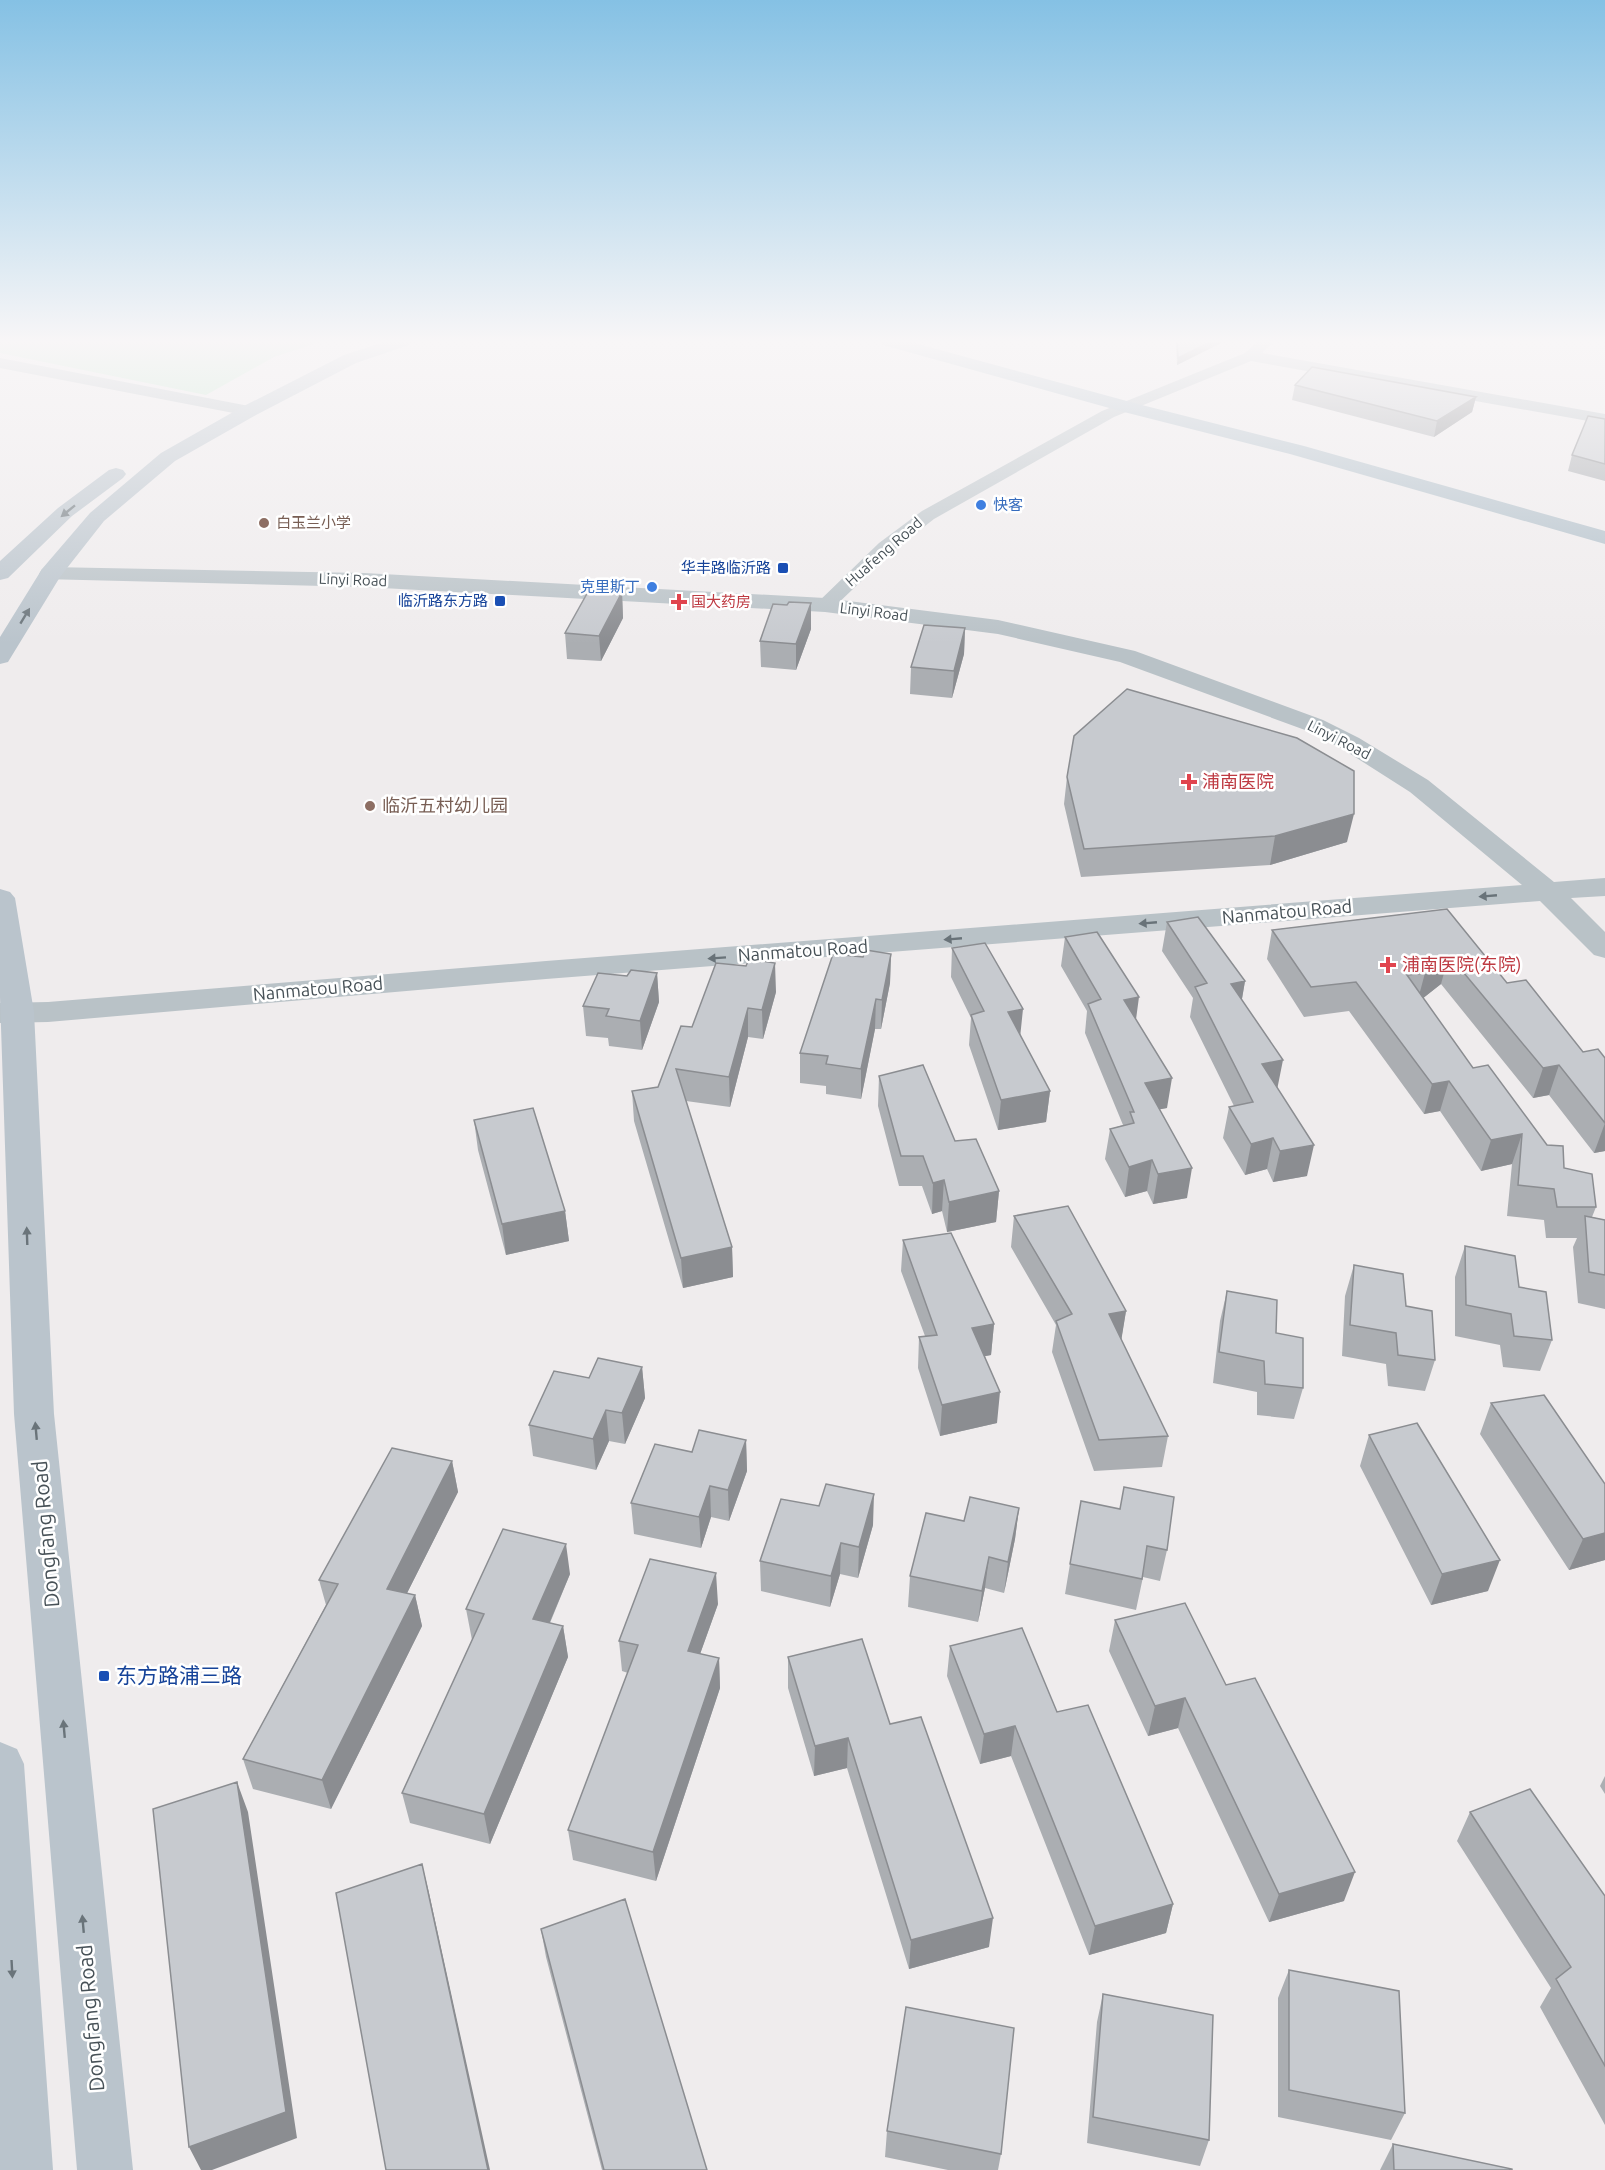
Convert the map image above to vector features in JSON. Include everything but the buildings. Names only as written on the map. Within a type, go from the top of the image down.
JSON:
[{"type":"main road","points":[[0,574],[65,512],[135,459],[162,442]]},
{"type":"main road","points":[[0,657],[50,574],[97,517],[168,457],[194,442]]},
{"type":"main road","points":[[1266,442],[1605,538]]},
{"type":"main road","points":[[1316,442],[1605,525]]},
{"type":"main road","points":[[0,574],[50,574]]},
{"type":"main road","name":"Dongfang Road","points":[[0,898],[34,1414],[105,2170]]},
{"type":"main road","points":[[0,1764],[25,2170]]},
{"type":"street","name":"Huafeng Road","points":[[825,605],[886,547],[928,515],[1058,442]]},
{"type":"street","name":"Linyi Road","points":[[50,574],[364,579],[825,605],[998,627],[1127,656],[1314,725],[1350,743],[1419,786],[1547,891],[1605,950]]},
{"type":"street","name":"Nanmatou Road","points":[[9,1013],[48,1012],[546,970],[1605,887]]},
{"type":"place","name":"快客","points":[[981,505]]},
{"type":"place","name":"白玉兰小学","points":[[264,523]]},
{"type":"place","name":"华丰路临沂路","points":[[783,568]]},
{"type":"place","name":"克里斯丁","points":[[652,587]]},
{"type":"place","name":"临沂路东方路","points":[[500,601]]},
{"type":"place","name":"国大药房","points":[[679,602]]},
{"type":"place","name":"浦南医院","points":[[1189,782]]},
{"type":"place","name":"临沂五村幼儿园","points":[[370,806]]},
{"type":"place","name":"浦南医院(东院)","points":[[1388,965]]},
{"type":"place","name":"东方路浦三路","points":[[104,1676]]}]
